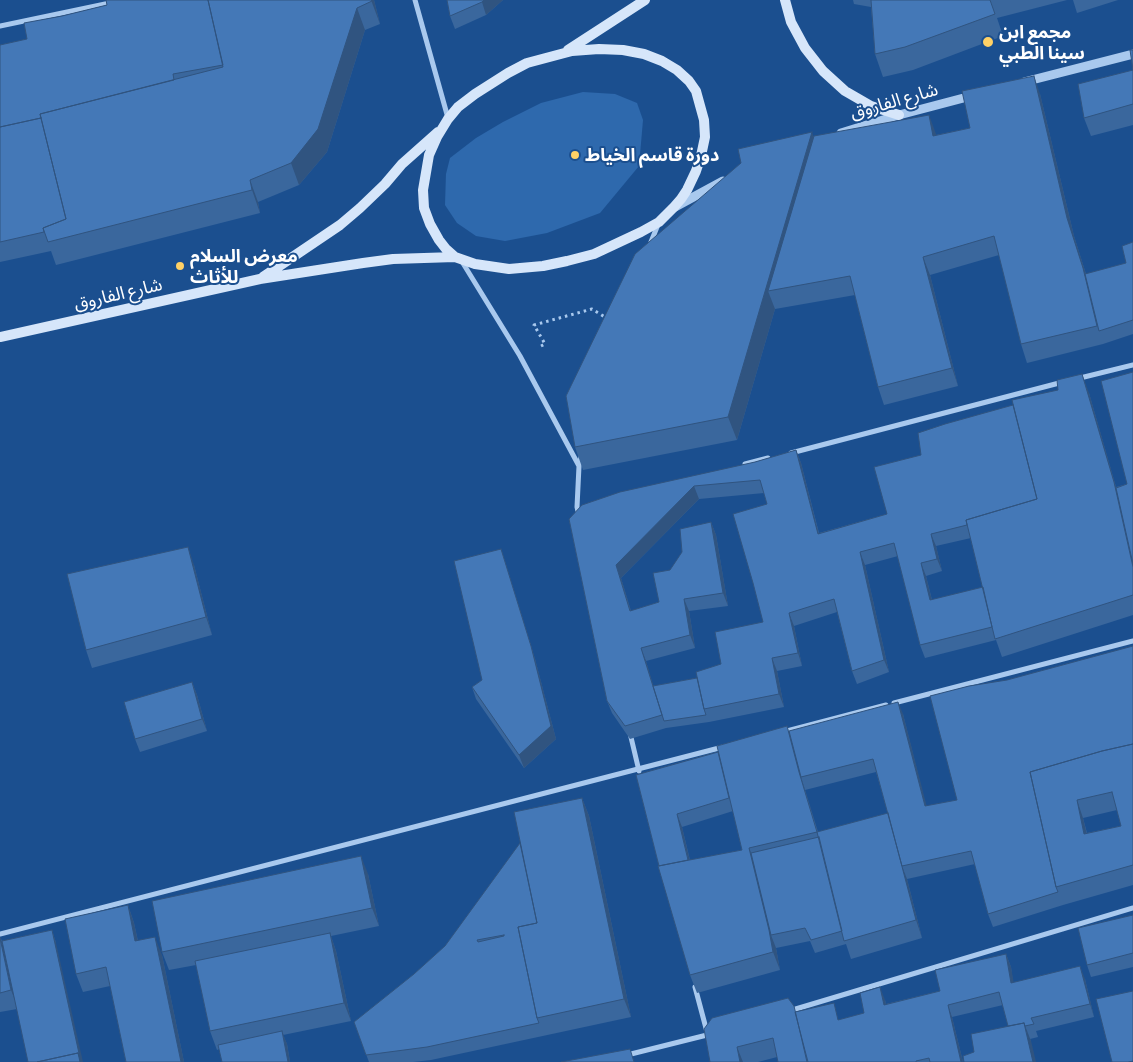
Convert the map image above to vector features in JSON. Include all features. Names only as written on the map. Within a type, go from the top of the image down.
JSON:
[{"type":"main road","points":[[563,53],[645,0]]},
{"type":"main road","points":[[785,0],[791,22],[805,48],[823,71],[845,91],[870,106],[898,115]]},
{"type":"main road","name":"شارع الفاروق","points":[[0,338],[260,279],[363,263],[458,258],[490,267],[509,269],[543,266],[594,254],[659,222],[687,190],[696,171],[705,137],[704,120],[696,91],[690,81],[662,61],[624,50],[572,51],[527,63],[474,94],[458,107],[446,122],[402,164],[385,184],[340,226],[260,279]]},
{"type":"main road","name":"شارع الفاروق","points":[[446,122],[437,137],[430,155],[423,190],[424,208],[439,240],[446,249],[458,258]]},
{"type":"street","points":[[0,26],[124,0]]},
{"type":"street","points":[[415,0],[446,122]]},
{"type":"street","points":[[1011,86],[1133,54]]},
{"type":"street","name":"شارع الفاروق","points":[[834,136],[898,115],[983,93]]},
{"type":"street","name":"شارع الفاروق","points":[[674,207],[733,176]]},
{"type":"street","points":[[649,248],[659,222]]},
{"type":"street","points":[[458,258],[520,356],[579,466]]},
{"type":"street","points":[[788,453],[1133,364]]},
{"type":"street","points":[[580,517],[577,507],[579,466],[584,448]]},
{"type":"street","points":[[740,466],[778,456]]},
{"type":"street","points":[[577,507],[587,505]]},
{"type":"street","points":[[781,732],[1133,641]]},
{"type":"street","points":[[630,730],[641,778]]},
{"type":"street","points":[[0,934],[724,747]]},
{"type":"street","points":[[783,1013],[1133,908]]},
{"type":"street","points":[[693,978],[710,1044]]},
{"type":"street","points":[[625,1055],[717,1032]]},
{"type":"path","points":[[520,356],[545,344],[534,325],[592,309],[614,323]]},
{"type":"shaded area","points":[[583,92],[615,94],[637,103],[643,120],[639,166],[600,213],[547,233],[505,241],[476,236],[457,223],[445,205],[446,174],[450,158],[476,138],[541,103]]},
{"type":"building","points":[[106,0],[208,0],[223,65],[173,74],[174,80],[40,114],[41,118],[0,127],[0,45],[27,39],[24,23],[107,5]]},
{"type":"building","points":[[208,0],[372,1],[357,8],[318,129],[291,163],[250,180],[252,190],[48,242],[43,228],[66,219],[40,114],[223,67]]},
{"type":"building","points":[[447,0],[484,0],[450,16]]},
{"type":"building","points":[[871,0],[990,0],[995,14],[905,47],[875,54]]},
{"type":"building","points":[[1130,50],[1133,50],[1133,70]]},
{"type":"building","points":[[1133,70],[1133,104],[1084,118],[1078,84]]},
{"type":"building","points":[[1034,76],[1067,218],[1083,268],[1097,326],[1021,344],[994,236],[923,257],[952,368],[878,387],[850,276],[768,291],[814,136],[929,115],[933,136],[970,128],[962,91]]},
{"type":"building","points":[[41,118],[66,219],[43,228],[44,232],[0,242],[0,127]]},
{"type":"building","points":[[812,132],[728,417],[575,447],[566,396],[635,254],[741,163],[738,149]]},
{"type":"building","points":[[1133,242],[1133,320],[1099,331],[1085,274],[1126,263],[1122,246]]},
{"type":"building","points":[[1133,372],[1133,564],[1116,488],[1127,484],[1101,381]]},
{"type":"building","points":[[1082,374],[1114,482],[1133,567],[1133,595],[995,639],[966,520],[1037,499],[1012,400],[1058,390],[1057,380]]},
{"type":"building","points":[[1013,405],[1037,499],[966,520],[967,525],[931,534],[937,559],[921,563],[930,600],[983,587],[992,627],[920,645],[894,543],[860,552],[884,660],[852,671],[834,599],[789,613],[798,653],[772,658],[779,694],[704,709],[696,672],[721,664],[715,632],[763,622],[733,514],[767,504],[760,480],[694,486],[616,565],[630,611],[659,602],[653,573],[670,570],[682,552],[680,529],[711,522],[723,593],[684,599],[690,635],[641,648],[662,715],[625,726],[607,701],[569,519],[582,505],[620,492],[755,462],[796,450],[818,534],[887,514],[874,467],[921,455],[918,433]]},
{"type":"building","points":[[188,547],[206,617],[86,650],[67,574]]},
{"type":"building","points":[[501,549],[531,646],[551,726],[519,755],[472,687],[482,680],[454,561]]},
{"type":"building","points":[[1133,646],[1133,744],[1030,772],[1058,892],[988,914],[971,851],[902,866],[873,759],[801,777],[789,731],[898,702],[925,806],[957,800],[930,696],[969,686],[1007,680]]},
{"type":"building","points":[[697,678],[706,715],[664,721],[653,686]]},
{"type":"building","points":[[192,682],[202,719],[135,739],[124,702]]},
{"type":"building","points":[[787,726],[817,832],[749,848],[773,952],[690,975],[658,866],[742,850],[717,746]]},
{"type":"building","points":[[1133,744],[1133,865],[1056,887],[1030,772]],"holes":[[[1112,792],[1121,826],[1084,834],[1077,800]]]},
{"type":"building","points":[[718,752],[729,798],[677,814],[688,860],[659,866],[636,775]]},
{"type":"building","points":[[582,798],[624,999],[537,1018],[518,927],[537,923],[514,812]]},
{"type":"building","points":[[888,813],[916,920],[844,941],[817,832]]},
{"type":"building","points":[[819,837],[842,931],[811,940],[805,928],[771,935],[751,853]]},
{"type":"building","points":[[520,843],[537,923],[518,927],[539,1023],[427,1047],[366,1055],[354,1022],[414,974],[445,946]],"holes":[[[504,935],[478,942],[477,940]]]},
{"type":"building","points":[[361,856],[372,908],[162,952],[152,901]]},
{"type":"building","points":[[128,905],[135,941],[155,937],[181,1062],[126,1062],[106,967],[76,974],[65,919]]},
{"type":"building","points":[[1133,915],[1133,953],[1087,965],[1078,928]]},
{"type":"building","points":[[52,930],[80,1058],[78,1053],[37,1062],[28,1062],[2,941]]},
{"type":"building","points":[[330,933],[344,1003],[210,1031],[195,961]]},
{"type":"building","points":[[0,938],[11,990],[0,993]]},
{"type":"building","points":[[1006,954],[1011,983],[1080,966],[1090,1004],[1031,1018],[1034,1024],[1025,1026],[1024,1023],[1008,1026],[999,992],[948,1005],[961,1062],[930,1062],[929,1058],[916,1062],[808,1062],[795,1012],[834,1003],[838,1020],[864,1013],[860,993],[880,987],[884,1005],[940,991],[935,970]]},
{"type":"building","points":[[1133,991],[1133,1061],[1112,1062],[1096,999]]},
{"type":"building","points":[[788,998],[794,1006],[807,1062],[778,1062],[773,1038],[737,1047],[740,1062],[710,1062],[704,1029],[712,1018]]},
{"type":"building","points":[[1024,1023],[1033,1062],[964,1062],[963,1056],[974,1052],[971,1034]]},
{"type":"building","points":[[282,1031],[288,1062],[222,1062],[218,1045]]},
{"type":"building","points":[[630,1049],[634,1062],[561,1062]]},
{"type":"building","points":[[78,1053],[80,1062],[37,1062]]},
{"type":"place","name":"مجمع ابن سينا الطبي","points":[[988,42]]},
{"type":"place","name":"دورة قاسم الخياط","points":[[575,155]]},
{"type":"place","name":"معرض السلام للأثاث","points":[[180,266]]}]
